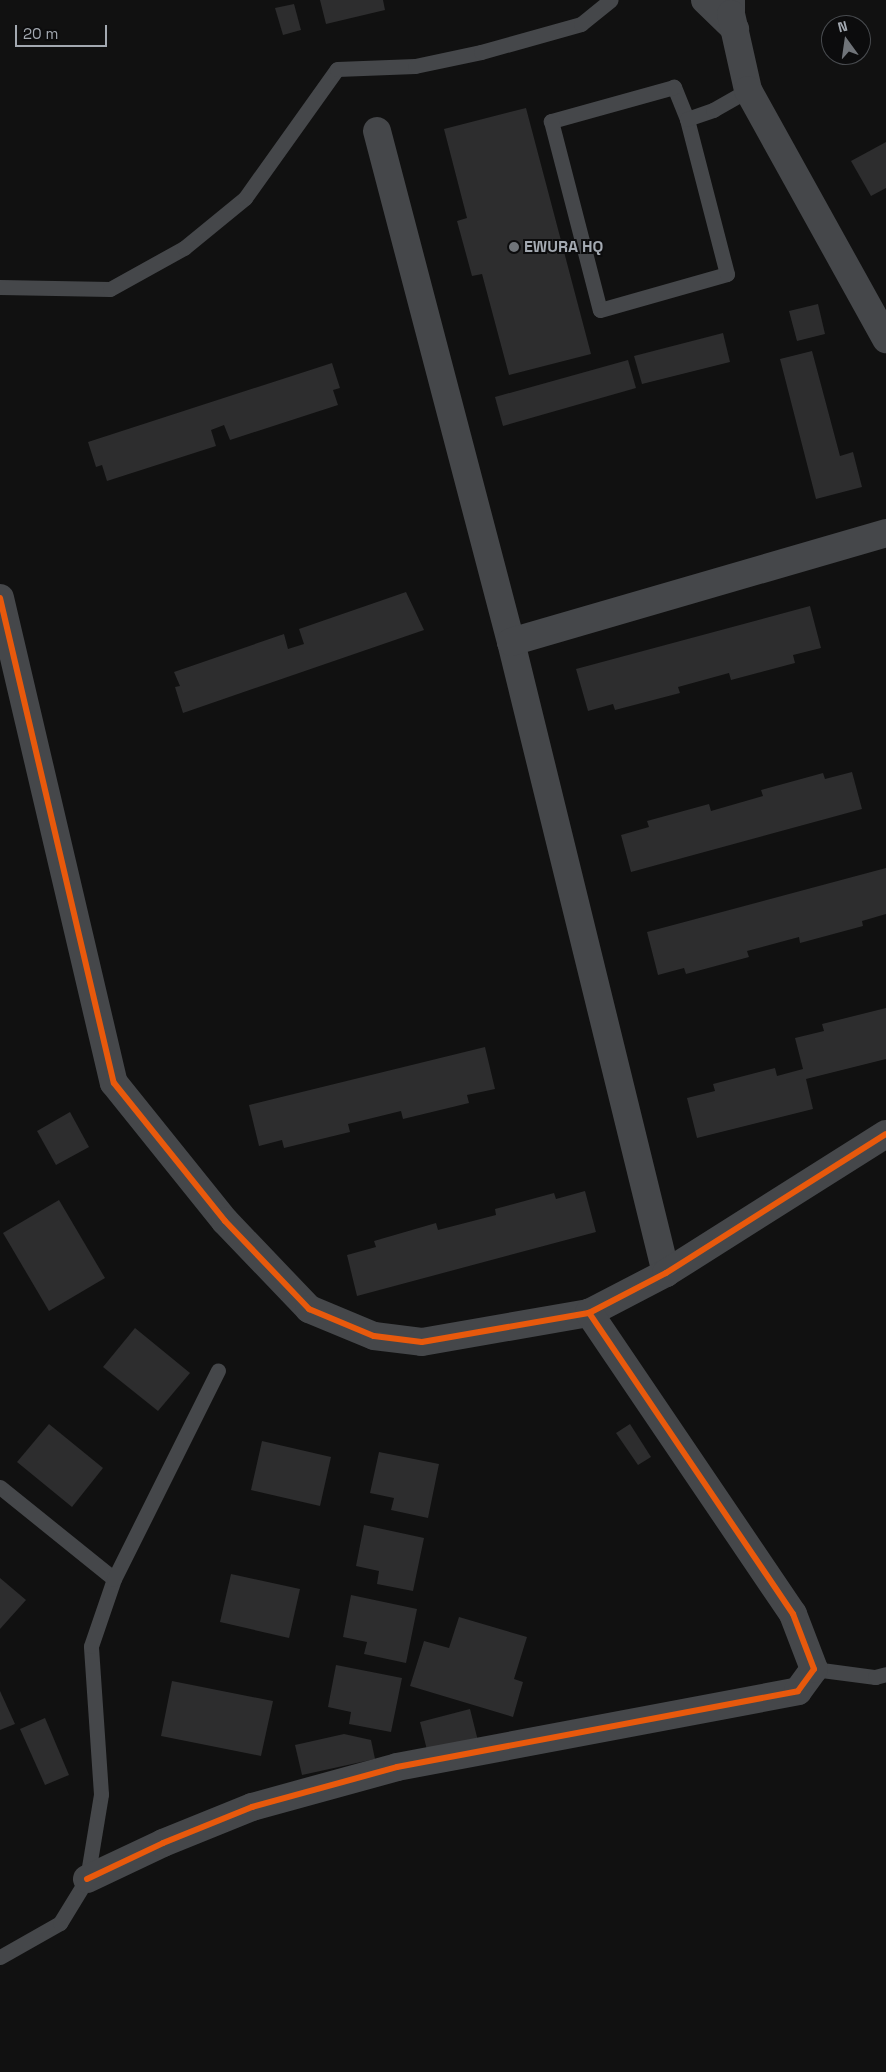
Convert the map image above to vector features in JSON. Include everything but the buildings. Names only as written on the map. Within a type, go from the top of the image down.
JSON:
[{"type":"street","points":[[705,0],[734,30]]},
{"type":"street","points":[[731,0],[734,30],[748,90],[886,339]]},
{"type":"street","points":[[377,131],[511,642],[666,1273]]},
{"type":"street","points":[[511,642],[886,533]]},
{"type":"street","points":[[0,598],[114,1083],[225,1221],[309,1309],[374,1336],[422,1342],[589,1313],[666,1273],[886,1134]]},
{"type":"street","points":[[87,1879],[163,1843],[252,1807],[397,1767],[798,1692],[814,1669],[793,1614],[589,1313]]},
{"type":"lane","points":[[0,287],[110,290],[184,248],[244,198],[337,69],[415,66],[481,52],[581,24],[611,0]]},
{"type":"lane","points":[[674,87],[687,119],[727,274],[600,310],[551,121],[674,87]]},
{"type":"lane","points":[[687,119],[713,110],[748,90]]},
{"type":"lane","points":[[0,1957],[60,1923],[87,1879],[100,1794],[91,1646],[114,1579],[218,1370]]},
{"type":"lane","points":[[0,1487],[114,1579]]},
{"type":"lane","points":[[814,1669],[875,1677],[886,1674]]},
{"type":"cycle path","points":[[0,598],[114,1083],[225,1221],[309,1309],[374,1336],[422,1342],[589,1313],[666,1273],[886,1134]]},
{"type":"cycle path","points":[[87,1879],[163,1843],[252,1807],[397,1767],[798,1691],[814,1669],[793,1614],[589,1313]]},
{"type":"place","name":"EWURA HQ","points":[[514,247]]}]
